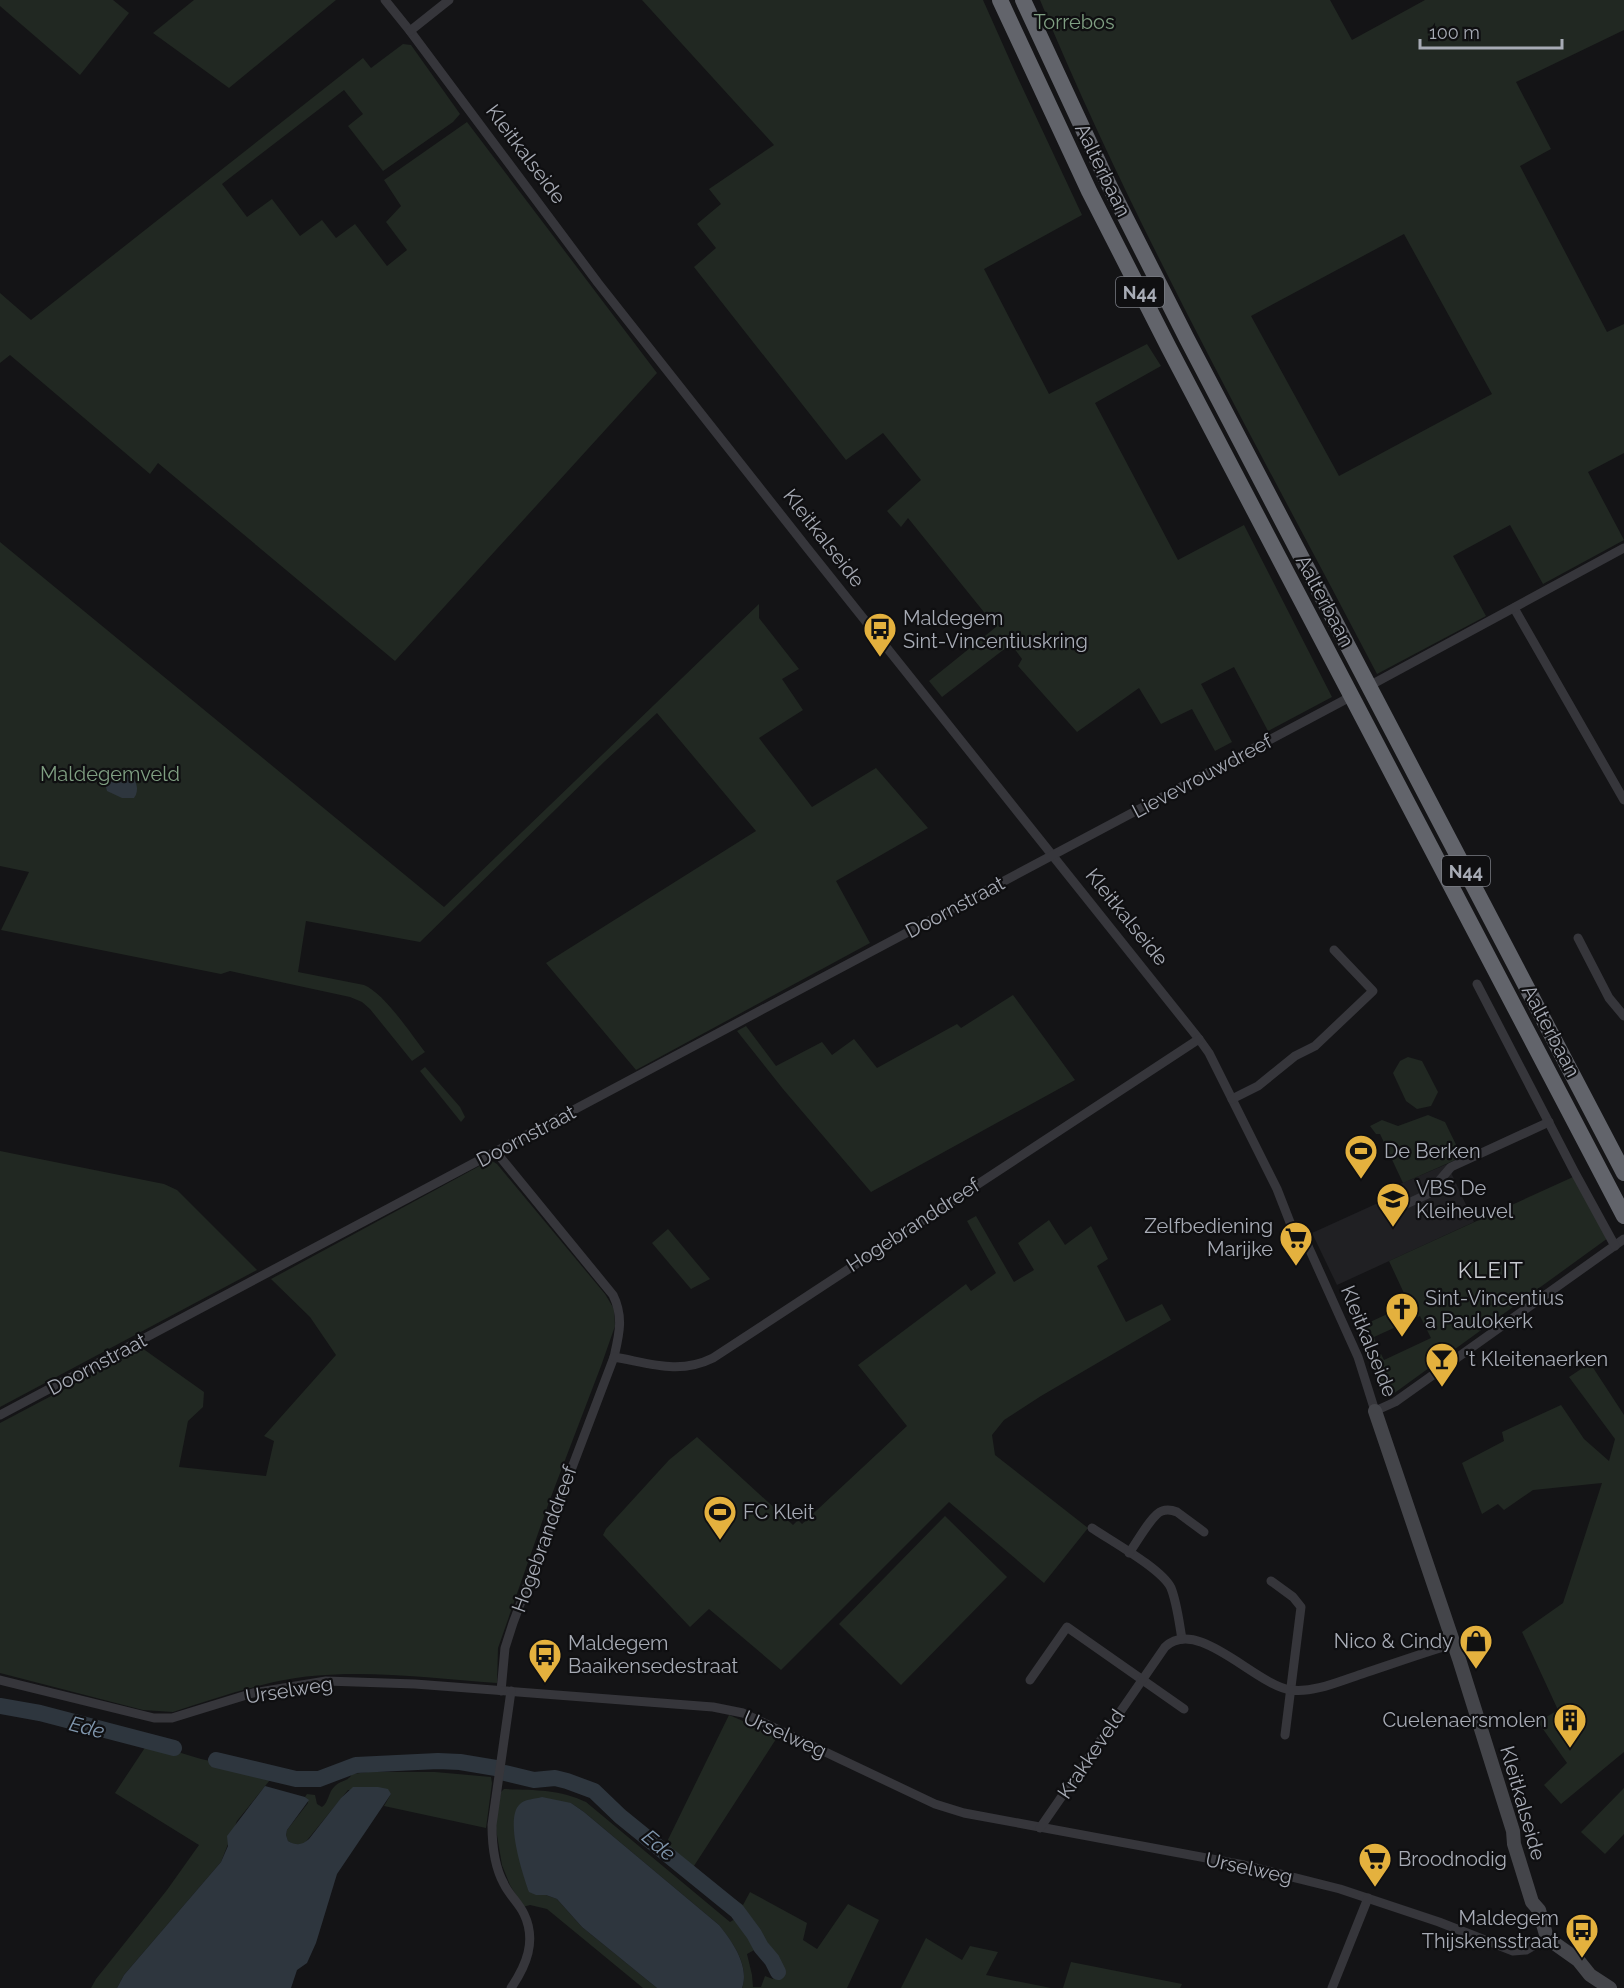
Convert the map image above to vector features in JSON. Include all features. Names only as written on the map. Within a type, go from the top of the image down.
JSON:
[{"type":"highway","name":"Aalterbaan","points":[[1000,0],[1089,192],[1169,348],[1624,1216]]},
{"type":"highway","name":"Aalterbaan","points":[[1023,0],[1114,196],[1192,349],[1624,1173]]},
{"type":"street","name":"Kleitkalseide","points":[[385,0],[613,301],[1209,1053],[1277,1189],[1293,1230],[1308,1246],[1358,1358],[1454,1644],[1513,1831],[1514,1844],[1532,1902],[1539,1910],[1547,1938]]},
{"type":"street","points":[[410,31],[449,0]]},
{"type":"street","points":[[1370,686],[1624,548]]},
{"type":"street","points":[[1514,608],[1624,800]]},
{"type":"street","name":"Lievevrouwdreef","points":[[1052,855],[1352,696]]},
{"type":"street","name":"Doornstraat","points":[[0,1415],[1052,855]]},
{"type":"street","points":[[1578,938],[1609,998],[1624,1016]]},
{"type":"street","points":[[1232,1099],[1258,1086],[1295,1056],[1315,1046],[1372,991],[1334,950]]},
{"type":"street","points":[[1477,984],[1616,1246]]},
{"type":"street","name":"Hogebranddreef","points":[[614,1357],[678,1368],[696,1365],[713,1358],[1199,1039]]},
{"type":"street","points":[[1400,1207],[1428,1194],[1451,1167],[1549,1122]]},
{"type":"street","name":"Hogebranddreef","points":[[496,1152],[613,1295],[620,1312],[621,1323],[614,1357],[544,1535],[505,1648],[506,1691],[492,1834],[500,1874],[509,1893],[524,1914],[530,1938],[527,1959],[511,1988]]},
{"type":"street","points":[[1375,1411],[1395,1402],[1624,1239]]},
{"type":"street","points":[[1129,1553],[1155,1517],[1163,1510],[1176,1512],[1204,1532]]},
{"type":"street","points":[[1092,1528],[1157,1572],[1167,1582],[1174,1597],[1182,1639],[1202,1641],[1268,1681],[1291,1690],[1327,1685],[1454,1644]]},
{"type":"street","points":[[1271,1581],[1293,1597],[1301,1607],[1285,1735]]},
{"type":"street","points":[[1030,1680],[1067,1627],[1184,1709]]},
{"type":"street","name":"Krakkeveld","points":[[1040,1828],[1165,1647],[1173,1641],[1182,1639]]},
{"type":"street","name":"Urselweg","points":[[0,1680],[154,1718],[172,1718],[253,1693],[326,1681],[415,1684],[713,1707],[743,1713],[935,1804],[987,1819],[1244,1865],[1340,1889],[1439,1922],[1513,1951],[1526,1950],[1547,1938]]},
{"type":"street","points":[[1332,1988],[1368,1898]]},
{"type":"street","points":[[1547,1938],[1578,1960],[1590,1975],[1610,1988]]},
{"type":"shaded area","points":[[131,774],[137,786],[134,798],[122,798],[107,791],[105,783],[107,781]]},
{"type":"shaded area","name":"VBS De Kleiheuvel","points":[[1447,1164],[1474,1222],[1337,1285],[1312,1233],[1389,1198],[1386,1190]]},
{"type":"shaded area","points":[[265,1786],[309,1800],[287,1830],[288,1841],[297,1844],[302,1844],[309,1839],[341,1798],[353,1787],[378,1787],[388,1789],[391,1794],[337,1874],[316,1943],[307,1963],[297,1970],[291,1988],[117,1988],[124,1975],[221,1862],[228,1846],[227,1836]]},
{"type":"shaded area","points":[[542,1797],[571,1803],[584,1812],[719,1925],[734,1946],[742,1963],[744,1980],[742,1988],[657,1988],[582,1927],[557,1899],[529,1892],[516,1847],[514,1821],[516,1811],[522,1802]]},
{"type":"green space","points":[[0,0],[113,0],[129,13],[80,75],[0,6]]},
{"type":"green space","points":[[194,0],[336,0],[229,88],[153,33]]},
{"type":"green space","points":[[642,0],[983,0],[1082,215],[984,269],[1049,394],[1147,344],[1161,366],[1095,403],[1178,560],[1244,525],[1332,697],[1268,731],[1234,667],[1201,684],[1232,742],[1215,751],[1192,709],[1161,724],[1139,688],[1077,732],[1018,666],[1022,659],[1011,644],[942,697],[929,681],[996,627],[908,518],[901,527],[887,511],[921,480],[883,433],[846,460],[694,267],[716,248],[697,224],[721,204],[709,189],[774,145]]},
{"type":"green space","name":"Torrebos","points":[[1040,0],[1330,0],[1352,40],[1425,0],[1624,0],[1624,30],[1516,82],[1551,149],[1520,166],[1607,332],[1624,324],[1624,453],[1588,472],[1624,540],[1543,584],[1510,525],[1453,556],[1486,616],[1377,674],[1158,257],[1077,86]],"holes":[[[1404,234],[1492,394],[1339,476],[1251,316]]]},
{"type":"green space","points":[[403,44],[411,45],[460,114],[453,122],[383,171],[348,126],[363,114],[344,90],[222,184],[247,217],[272,199],[300,236],[322,220],[336,238],[355,224],[387,266],[407,250],[386,222],[401,206],[384,180],[467,122],[657,373],[395,661],[158,463],[150,474],[10,355],[0,363],[0,293],[31,320],[363,58],[371,68]]},
{"type":"green space","name":"Maldegemveld","points":[[0,542],[444,907],[759,604],[759,618],[799,669],[782,679],[803,710],[759,738],[812,807],[876,768],[928,828],[836,881],[870,943],[636,1070],[546,963],[756,831],[657,713],[420,942],[306,921],[298,972],[364,985],[372,989],[397,1015],[425,1052],[412,1061],[370,1009],[362,1002],[350,997],[230,971],[221,974],[1,930],[29,872],[0,866]]},
{"type":"green space","points":[[1013,995],[1075,1080],[871,1192],[737,1031],[746,1026],[776,1066],[822,1042],[832,1055],[854,1039],[877,1068],[957,1024],[961,1028]]},
{"type":"green space","points":[[1408,1057],[1422,1061],[1438,1092],[1431,1106],[1417,1109],[1406,1101],[1393,1073],[1400,1061]]},
{"type":"green space","points":[[425,1067],[460,1107],[465,1117],[461,1122],[420,1071]]},
{"type":"green space","points":[[1428,1115],[1445,1122],[1462,1157],[1403,1183],[1380,1134],[1376,1134],[1370,1126],[1382,1120],[1398,1126]]},
{"type":"green space","points":[[0,1151],[164,1184],[177,1190],[257,1270],[0,1407]]},
{"type":"green space","points":[[492,1161],[497,1164],[605,1294],[614,1309],[615,1326],[549,1502],[498,1648],[497,1683],[357,1674],[301,1677],[235,1692],[173,1712],[143,1710],[0,1673],[0,1423],[142,1348],[204,1392],[203,1407],[188,1421],[179,1467],[266,1476],[274,1441],[264,1436],[336,1355],[310,1317],[271,1279]]},
{"type":"green space","points":[[1573,1177],[1608,1238],[1389,1397],[1382,1396],[1373,1371],[1379,1366],[1375,1357],[1381,1354],[1384,1360],[1431,1338],[1420,1316],[1374,1337],[1376,1343],[1370,1346],[1366,1335],[1360,1335],[1357,1328],[1409,1304],[1389,1261]]},
{"type":"green space","points":[[976,1216],[1014,1282],[1034,1270],[1018,1243],[1049,1220],[1065,1245],[1091,1226],[1108,1259],[1097,1266],[1126,1322],[1162,1304],[1171,1320],[1041,1396],[1004,1420],[992,1435],[995,1455],[1088,1528],[1044,1583],[949,1502],[781,1670],[709,1609],[690,1627],[603,1535],[606,1529],[669,1460],[697,1437],[793,1525],[798,1520],[802,1524],[907,1426],[858,1365],[966,1284],[971,1291],[996,1273],[967,1221]]},
{"type":"green space","points":[[668,1229],[710,1279],[691,1289],[652,1243]]},
{"type":"green space","points":[[1590,1363],[1624,1415],[1624,1752],[1561,1804],[1544,1785],[1567,1763],[1538,1722],[1558,1710],[1522,1632],[1563,1603],[1602,1483],[1533,1490],[1504,1510],[1498,1504],[1482,1514],[1462,1463],[1504,1441],[1502,1432],[1561,1405],[1584,1439],[1609,1461],[1615,1439],[1569,1377]]},
{"type":"green space","points":[[945,1516],[1007,1577],[901,1685],[839,1624]]},
{"type":"green space","points":[[729,1715],[778,1736],[692,1869],[743,1905],[750,1892],[807,1923],[803,1940],[817,1949],[848,1904],[879,1920],[847,1988],[742,1988],[744,1971],[742,1962],[719,1925],[571,1803],[536,1895],[546,1895],[557,1899],[582,1927],[657,1988],[643,1988],[547,1909],[530,1905],[523,1907],[502,1865],[495,1823],[501,1792],[504,1789],[546,1791],[586,1802],[730,1922],[735,1919],[660,1856]],"holes":[[[758,1948],[777,1972],[773,1979],[765,1976],[761,1987],[753,1987],[747,1954]]]},
{"type":"green space","points":[[148,1743],[201,1759],[274,1775],[237,1821],[221,1862],[124,1975],[117,1988],[91,1988],[199,1845],[115,1793]]},
{"type":"green space","points":[[435,1772],[491,1777],[486,1828],[384,1806],[391,1794],[348,1790],[304,1844],[295,1845],[288,1841],[287,1830],[308,1803],[305,1797],[307,1794],[315,1795],[317,1804],[322,1807],[337,1784],[352,1774]]},
{"type":"green space","points":[[1624,1788],[1624,1834],[1605,1854],[1581,1832]]},
{"type":"green space","points":[[926,1938],[962,1960],[970,1946],[998,1952],[986,1975],[1051,1988],[901,1988]]},
{"type":"green space","points":[[1071,1962],[1182,1984],[1180,1988],[1063,1988]]},
{"type":"waterway","name":"Ede","points":[[0,1706],[40,1713],[174,1748]]},
{"type":"waterway","name":"Ede","points":[[216,1760],[296,1779],[319,1779],[356,1765],[438,1761],[496,1768]]},
{"type":"waterway","name":"Ede","points":[[505,1773],[534,1780],[555,1778],[594,1791],[620,1816],[737,1911],[778,1972]]},
{"type":"place","name":"Maldegem Sint-Vincentiuskring","points":[[880,658]]},
{"type":"place","name":"De Berken","points":[[1361,1180]]},
{"type":"place","name":"VBS De Kleiheuvel","points":[[1393,1228]]},
{"type":"place","name":"Zelfbediening Marijke","points":[[1296,1267]]},
{"type":"place","name":"Sint-Vincentius a Paulokerk","points":[[1402,1338]]},
{"type":"place","name":"'t Kleitenaerken","points":[[1442,1388]]},
{"type":"place","name":"FC Kleit","points":[[720,1541]]},
{"type":"place","name":"Nico & Cindy","points":[[1476,1670]]},
{"type":"place","name":"Maldegem Baaikensedestraat","points":[[545,1684]]},
{"type":"place","name":"Cuelenaersmolen","points":[[1570,1749]]},
{"type":"place","name":"Broodnodig","points":[[1375,1888]]},
{"type":"place","name":"Maldegem Thijskensstraat","points":[[1582,1959]]},
{"type":"district","name":"KLEIT","points":[[1491,1270]]}]
